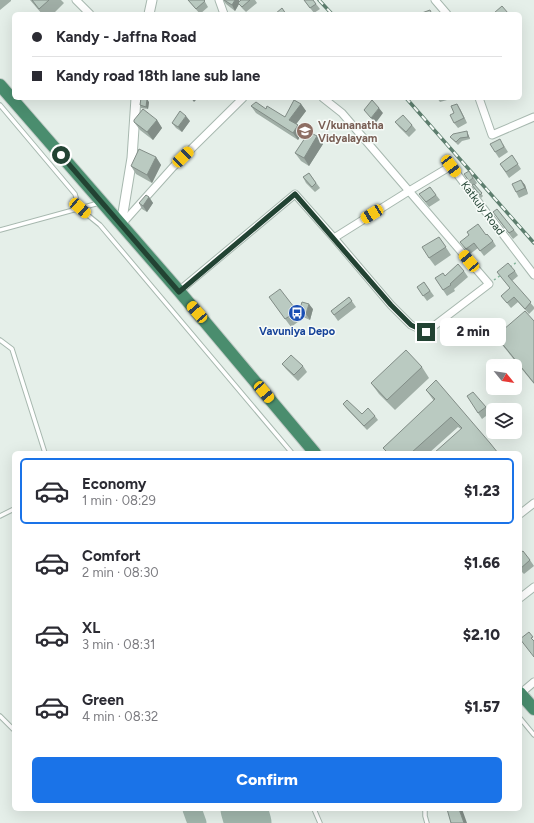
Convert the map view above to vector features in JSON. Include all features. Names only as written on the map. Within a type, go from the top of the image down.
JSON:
[{"type":"highway","points":[[0,85],[12,99]]},
{"type":"highway","points":[[13,100],[179,292],[313,451]]},
{"type":"highway","points":[[522,695],[534,708]]},
{"type":"street","points":[[76,0],[88,12]]},
{"type":"street","points":[[149,12],[152,0]]},
{"type":"street","points":[[219,0],[223,12]]},
{"type":"street","points":[[435,0],[445,12]]},
{"type":"street","points":[[121,225],[132,158],[136,100]]},
{"type":"street","points":[[121,225],[173,167],[241,100]]},
{"type":"street","points":[[179,292],[295,194],[391,305],[411,325],[426,332],[489,284],[342,113],[326,100]]},
{"type":"street","points":[[480,100],[492,135],[534,117]]},
{"type":"street","name":"Katkuly Road","points":[[409,191],[451,166],[534,275]]},
{"type":"street","points":[[334,238],[409,191]]},
{"type":"street","points":[[522,512],[534,503]]},
{"type":"street","points":[[522,596],[534,587]]},
{"type":"street","points":[[522,691],[534,682]]},
{"type":"lane","points":[[0,105],[75,194],[80,208],[100,225],[290,451]]},
{"type":"lane","points":[[0,230],[101,202]]},
{"type":"lane","points":[[0,340],[12,349],[44,451]]},
{"type":"lane","points":[[0,516],[12,510]]},
{"type":"lane","points":[[0,716],[12,728]]},
{"type":"lane","points":[[522,720],[534,735]]},
{"type":"lane","points":[[315,811],[320,823]]},
{"type":"lane","points":[[425,811],[427,823]]},
{"type":"path","points":[[489,284],[521,259]]},
{"type":"building","points":[[32,0],[49,0],[39,9]]},
{"type":"building","points":[[188,0],[204,0],[205,1],[196,9]]},
{"type":"building","points":[[224,0],[235,0],[232,5]]},
{"type":"building","points":[[241,0],[250,0],[242,7],[238,3]]},
{"type":"building","points":[[304,0],[313,0],[316,4],[310,8]]},
{"type":"building","points":[[502,6],[507,12],[495,12]]},
{"type":"building","points":[[282,8],[285,12],[277,12]]},
{"type":"building","points":[[141,100],[147,100],[146,107],[140,105]]},
{"type":"building","points":[[294,100],[301,104],[289,120],[298,125],[293,133],[251,106],[256,102],[266,109],[267,106],[285,117]]},
{"type":"building","points":[[372,100],[379,108],[371,118],[364,110]]},
{"type":"building","points":[[457,104],[464,118],[454,123],[450,115],[454,113],[451,106]]},
{"type":"building","points":[[143,109],[157,120],[147,132],[134,122]]},
{"type":"building","points":[[180,111],[186,116],[178,127],[172,123]]},
{"type":"building","points":[[403,115],[412,125],[406,132],[395,122]]},
{"type":"building","points":[[467,131],[468,137],[460,138],[456,142],[450,137],[453,134]]},
{"type":"building","points":[[309,132],[317,136],[304,158],[295,153]]},
{"type":"building","points":[[500,139],[504,147],[495,152],[490,144]]},
{"type":"building","points":[[139,149],[156,157],[147,175],[131,166]]},
{"type":"building","points":[[512,155],[518,164],[506,172],[500,164]]},
{"type":"building","points":[[469,171],[473,178],[469,181],[464,174]]},
{"type":"building","points":[[309,173],[316,183],[312,187],[303,177]]},
{"type":"building","points":[[521,180],[525,188],[516,192],[512,184]]},
{"type":"building","points":[[474,184],[482,193],[480,195],[472,185]]},
{"type":"building","points":[[430,187],[436,195],[426,202],[419,194]]},
{"type":"building","points":[[146,195],[149,197],[143,206],[139,203]]},
{"type":"building","points":[[497,209],[514,230],[509,233],[493,212]]},
{"type":"building","points":[[478,224],[486,235],[487,234],[493,241],[480,251],[474,243],[466,249],[460,242],[469,235],[467,232]]},
{"type":"building","points":[[439,237],[446,247],[429,258],[422,247]]},
{"type":"building","points":[[508,263],[515,271],[508,276],[531,302],[525,309],[514,297],[507,303],[501,296],[510,288],[497,272]]},
{"type":"building","points":[[458,264],[464,271],[450,284],[451,285],[443,290],[435,278],[443,273],[445,276]]},
{"type":"building","points":[[424,282],[430,291],[423,296],[417,287]]},
{"type":"building","points":[[280,289],[297,311],[285,319],[269,297]]},
{"type":"building","points":[[349,297],[352,301],[334,315],[331,311]]},
{"type":"building","points":[[302,302],[309,304],[306,314],[299,312]]},
{"type":"building","points":[[525,311],[534,321],[534,383],[522,368],[522,359],[515,359],[496,336]]},
{"type":"building","points":[[406,350],[422,367],[387,400],[371,383]]},
{"type":"building","points":[[291,355],[303,366],[294,375],[282,364]]},
{"type":"building","points":[[436,380],[496,451],[436,451],[462,428],[451,417],[413,451],[386,451],[383,448],[435,399],[426,390]]},
{"type":"building","points":[[473,392],[486,407],[478,413],[467,396]]},
{"type":"building","points":[[347,400],[362,414],[368,408],[375,416],[364,426],[343,404]]},
{"type":"building","points":[[522,552],[530,560],[522,567]]},
{"type":"building","points":[[529,632],[533,637],[531,638],[534,641],[534,657],[522,642],[522,637]]},
{"type":"building","points":[[448,811],[460,811],[464,823],[451,823]]},
{"type":"taxiway","points":[[193,811],[197,823]]},
{"type":"runway","points":[[245,811],[248,823]]},
{"type":"railway","points":[[319,0],[330,12]]},
{"type":"railway","points":[[408,100],[534,243]]},
{"type":"place","name":"V/kunanatha Vidyalayam","points":[[305,131]]},
{"type":"place","name":"Vavuniya Depo","points":[[297,313]]},
{"type":"route","points":[[61,155],[179,292],[295,194],[391,305],[411,325],[426,332]]}]
